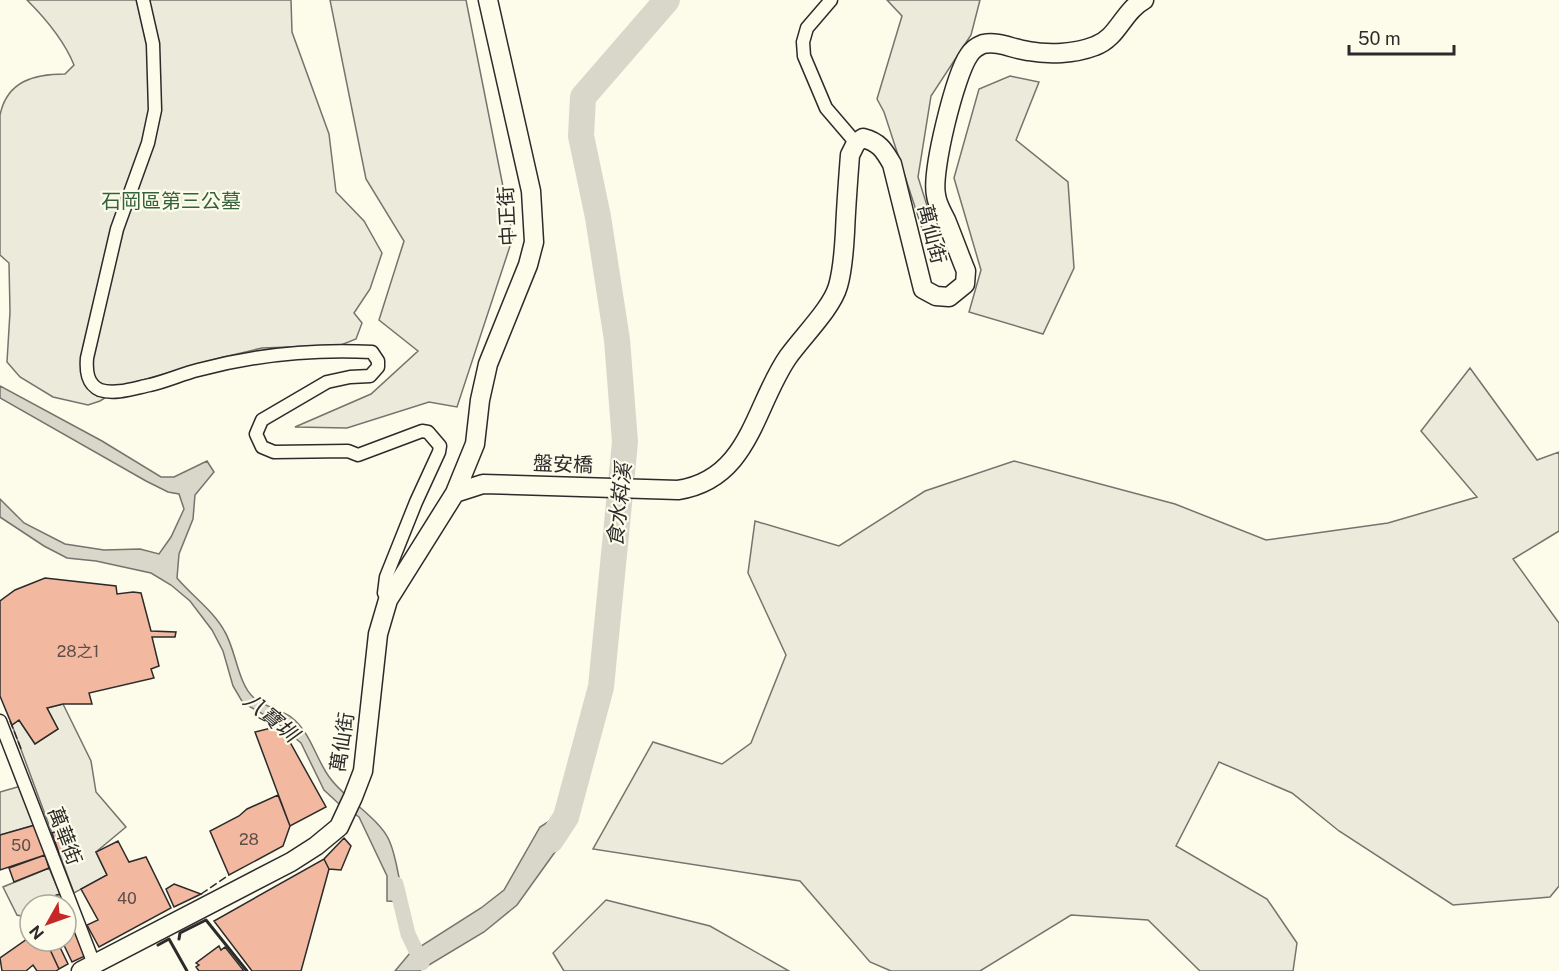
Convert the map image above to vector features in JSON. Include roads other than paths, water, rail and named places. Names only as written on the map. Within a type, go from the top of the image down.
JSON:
[{"type":"street","points":[[143,0],[153,44],[154,110],[148,143],[117,229],[87,358],[88,378],[93,386],[101,390],[120,391],[164,382],[198,370],[266,357],[337,350],[372,352],[378,361],[378,367],[370,376],[350,376],[327,382],[262,420],[256,434],[262,447],[274,452],[348,452],[358,455],[422,431],[428,432],[440,446],[386,577],[384,593],[388,600]]},
{"type":"street","name":"中正街","points":[[455,493],[475,444],[480,400],[488,364],[528,265],[534,242],[531,191],[488,0]]},
{"type":"street","points":[[831,0],[807,28],[803,42],[804,56],[826,108],[856,143]]},
{"type":"street","name":"萬仙街","points":[[856,143],[863,138],[874,141],[885,150],[891,164],[923,289],[936,296],[949,297],[964,284],[966,271],[936,196],[934,179],[937,159],[959,76],[969,54],[980,45],[995,42],[1028,52],[1062,54],[1087,49],[1109,38],[1130,11],[1144,0]]},
{"type":"street","name":"盤安橋","points":[[455,493],[483,484],[678,490],[695,487],[718,473],[742,449],[787,358],[838,289],[842,268],[850,155],[856,143]]},
{"type":"street","name":"萬仙街","points":[[88,968],[291,861],[316,846],[339,827],[363,771],[378,634],[388,600],[455,493]]},
{"type":"street","name":"萬華街","points":[[0,721],[88,968]]},
{"type":"water","name":"八寶圳","points":[[0,386],[102,441],[161,477],[174,477],[207,461],[214,472],[195,495],[193,519],[179,554],[177,578],[220,624],[229,640],[249,692],[258,701],[287,714],[298,723],[336,786],[370,816],[384,832],[394,855],[405,902],[387,901],[387,876],[359,817],[324,790],[301,743],[274,720],[243,703],[233,686],[223,651],[212,630],[190,601],[171,585],[151,573],[96,561],[67,558],[0,517],[0,499],[24,523],[65,544],[104,550],[140,549],[159,554],[171,537],[184,509],[179,494],[168,492],[146,481],[0,398]]},
{"type":"water","points":[[568,809],[573,816],[560,845],[517,905],[484,932],[419,971],[395,971],[410,953],[481,908],[504,890],[540,827]]},
{"type":"waterway","name":"食水嵙溪","points":[[551,840],[566,817],[601,687],[625,442],[617,340],[598,217],[581,136],[583,97],[667,0]]},
{"type":"waterway","name":"八寶圳","points":[[396,884],[408,934],[422,963]]},
{"type":"park label","name":"石岡區第三公墓","points":[[171,201]]}]
